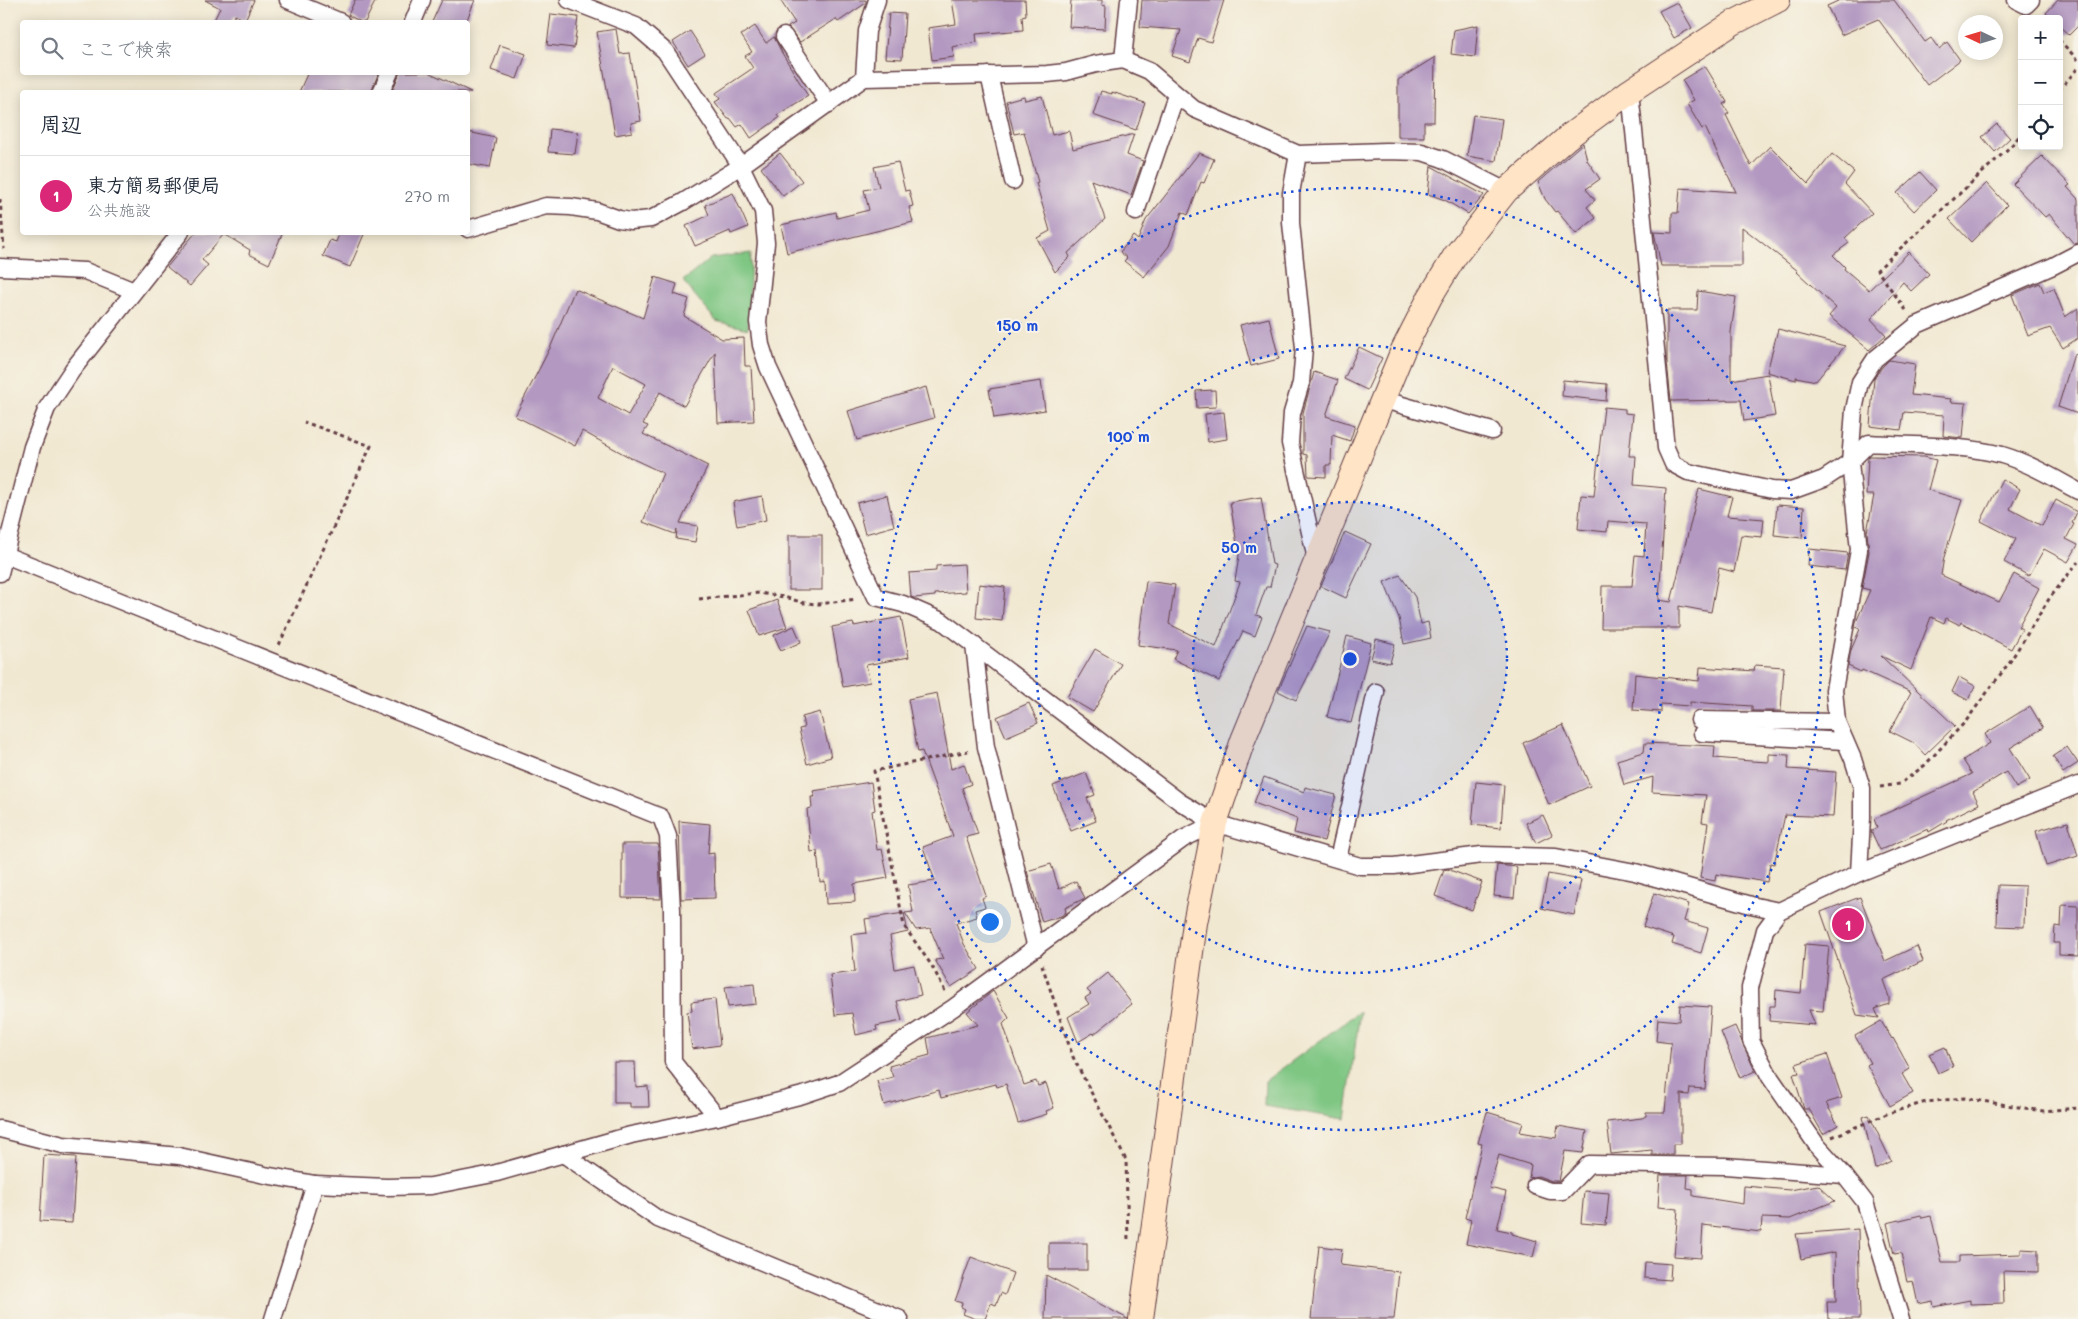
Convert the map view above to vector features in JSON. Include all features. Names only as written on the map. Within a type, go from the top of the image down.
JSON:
[{"type":"street","points":[[288,0],[336,20]]},
{"type":"street","points":[[415,20],[422,0]]},
{"type":"street","points":[[569,0],[636,26],[665,52],[741,166],[763,211],[766,243],[758,322],[761,345],[768,367],[876,597],[903,604],[942,620],[1180,802],[1214,823],[1360,866],[1394,866],[1482,855],[1556,857],[1635,872],[1751,905],[1780,911]]},
{"type":"street","points":[[864,78],[867,31],[877,0]]},
{"type":"street","points":[[1123,60],[1129,0]]},
{"type":"street","points":[[1141,1319],[1195,923],[1214,823],[1243,740],[1402,350],[1430,297],[1455,256],[1506,191],[1568,136],[1630,91],[1733,22],[1778,0]]},
{"type":"street","points":[[2016,0],[2026,5],[2032,0]]},
{"type":"street","points":[[784,36],[829,104]]},
{"type":"street","points":[[470,227],[546,206],[597,211],[619,220],[631,222],[651,219],[683,202],[741,166],[864,78],[1066,72],[1096,64],[1123,60],[1149,71],[1194,109],[1298,154],[1386,151],[1422,152],[1443,159],[1506,191]]},
{"type":"street","points":[[382,90],[389,75]]},
{"type":"street","points":[[990,75],[1013,181]]},
{"type":"street","points":[[1630,91],[1666,448],[1673,464],[1688,472],[1772,490],[1791,491],[1824,479],[1850,462],[1869,442],[1977,450],[2003,456],[2025,464],[2078,491]]},
{"type":"street","points":[[1136,212],[1176,95]]},
{"type":"street","points":[[1298,154],[1291,193],[1291,223],[1304,348],[1302,383],[1292,413],[1290,443],[1316,559]]},
{"type":"street","points":[[0,574],[32,447],[47,408],[73,368],[179,235]]},
{"type":"street","points":[[1859,873],[1862,788],[1853,758],[1837,722],[1834,690],[1859,550],[1850,462],[1854,410],[1860,382],[1875,358],[1917,325],[2053,266],[2078,253]]},
{"type":"street","points":[[3,267],[85,271],[134,291]]},
{"type":"street","points":[[1381,399],[1492,432]]},
{"type":"street","points":[[5,555],[661,817],[668,836],[672,910],[673,1062],[717,1117]]},
{"type":"street","points":[[974,645],[986,747],[1036,948]]},
{"type":"street","points":[[1338,859],[1376,692]]},
{"type":"street","points":[[1837,722],[1700,727],[1846,741]]},
{"type":"street","points":[[1901,1319],[1865,1202],[1816,1144],[1770,1077],[1750,1041],[1750,988],[1765,930],[1780,911],[1859,873],[2078,785]]},
{"type":"street","points":[[0,1129],[63,1145],[179,1156],[315,1184],[387,1187],[431,1186],[493,1174],[631,1134],[717,1117],[803,1095],[839,1083],[953,1008],[1183,839],[1214,823]]},
{"type":"street","points":[[563,1154],[658,1219],[879,1314],[900,1319]]},
{"type":"street","points":[[1535,1186],[1550,1191],[1563,1191],[1589,1164],[1725,1166],[1844,1175]]},
{"type":"street","points":[[273,1319],[315,1184]]},
{"type":"path","points":[[2063,44],[2078,60]]},
{"type":"path","points":[[2063,85],[2078,68]]},
{"type":"path","points":[[1917,325],[1877,270],[2018,138]]},
{"type":"path","points":[[0,199],[3,267]]},
{"type":"path","points":[[271,661],[371,446],[304,422]]},
{"type":"path","points":[[1862,788],[1900,784],[1925,765],[1966,721],[2011,660],[2049,599],[2078,562]]},
{"type":"path","points":[[699,599],[759,593],[784,597],[804,603],[819,604],[876,597]]},
{"type":"path","points":[[953,1008],[932,966],[904,926],[874,771],[986,747]]},
{"type":"path","points":[[1036,948],[1073,1057],[1126,1160],[1128,1245]]},
{"type":"path","points":[[1816,1144],[1889,1113],[1926,1102],[1964,1098],[2043,1111],[2078,1108]]},
{"type":"green space","points":[[751,253],[748,329],[716,321],[683,281],[711,258]]},
{"type":"green space","points":[[1360,1011],[1345,1119],[1264,1106],[1265,1081]]},
{"type":"building","points":[[205,0],[254,0],[245,20],[235,15],[232,20],[214,20],[220,8]]},
{"type":"building","points":[[355,0],[376,0],[366,20],[357,20],[348,15]]},
{"type":"building","points":[[442,0],[475,0],[467,20],[433,20]]},
{"type":"building","points":[[780,0],[866,0],[866,3],[838,22],[836,19],[800,42],[788,27],[795,23]]},
{"type":"building","points":[[952,0],[1025,0],[1026,15],[1022,16],[1023,30],[976,34],[977,42],[952,47],[954,57],[932,60],[928,28],[956,24]]},
{"type":"building","points":[[1071,0],[1102,0],[1102,5],[1106,6],[1105,29],[1069,27]]},
{"type":"building","points":[[1142,0],[1224,0],[1211,42],[1198,38],[1190,62],[1172,56],[1181,30],[1140,27]]},
{"type":"building","points":[[1840,0],[1894,0],[1925,42],[1931,38],[1939,49],[1947,42],[1958,60],[1960,60],[1927,85],[1878,19],[1841,35],[1827,6]]},
{"type":"building","points":[[2058,0],[2078,0],[2078,26],[2069,35],[2063,30],[2063,15],[2048,15],[2046,13]]},
{"type":"building","points":[[1677,2],[1692,28],[1674,38],[1659,11]]},
{"type":"building","points":[[889,13],[905,14],[902,59],[885,58]]},
{"type":"building","points":[[551,14],[578,17],[574,48],[547,45]]},
{"type":"building","points":[[1478,25],[1475,57],[1451,54],[1454,30]]},
{"type":"building","points":[[755,26],[766,43],[774,37],[808,96],[777,115],[779,118],[751,138],[742,124],[737,127],[715,102],[720,99],[716,93],[753,68],[745,56],[752,52],[741,35]]},
{"type":"building","points":[[616,29],[620,54],[630,53],[641,121],[631,123],[632,132],[615,135],[597,32]]},
{"type":"building","points":[[690,31],[705,54],[688,65],[673,42]]},
{"type":"building","points":[[500,45],[526,54],[517,79],[491,70]]},
{"type":"building","points":[[1435,57],[1434,122],[1424,122],[1424,137],[1398,137],[1398,80]]},
{"type":"building","points":[[1705,66],[1727,102],[1723,104],[1729,113],[1726,115],[1751,166],[1770,146],[1808,184],[1832,154],[1854,172],[1845,184],[1872,213],[1845,238],[1849,243],[1833,255],[1845,267],[1844,269],[1869,290],[1909,252],[1929,274],[1911,291],[1903,282],[1871,319],[1886,335],[1869,350],[1829,316],[1836,308],[1798,271],[1742,227],[1742,266],[1661,266],[1654,232],[1672,233],[1672,213],[1678,213],[1680,188],[1736,192],[1705,127],[1702,129],[1687,104],[1694,100],[1682,80]]},
{"type":"building","points":[[307,75],[378,75],[372,90],[300,90]]},
{"type":"building","points":[[399,75],[434,75],[467,90],[393,90]]},
{"type":"building","points":[[1101,91],[1112,94],[1112,92],[1145,103],[1136,130],[1093,115]]},
{"type":"building","points":[[1024,96],[1025,100],[1042,96],[1052,135],[1069,131],[1073,149],[1134,134],[1127,155],[1143,161],[1131,195],[1091,180],[1105,219],[1068,253],[1070,257],[1055,272],[1037,238],[1050,231],[1024,132],[1014,134],[1006,101]]},
{"type":"building","points":[[1473,115],[1502,119],[1496,161],[1467,156]]},
{"type":"building","points":[[1997,124],[2010,138],[1995,152],[1982,137]]},
{"type":"building","points":[[550,129],[578,132],[575,154],[548,152]]},
{"type":"building","points":[[470,132],[496,138],[490,168],[470,164]]},
{"type":"building","points":[[1583,143],[1587,160],[1600,179],[1586,189],[1595,200],[1587,207],[1596,218],[1576,234],[1545,199],[1538,182]]},
{"type":"building","points":[[780,153],[802,181],[783,196],[761,168]]},
{"type":"building","points":[[1199,153],[1214,159],[1204,183],[1201,182],[1188,215],[1182,212],[1169,246],[1144,277],[1124,261],[1127,258],[1120,252],[1133,236],[1138,240],[1146,220]]},
{"type":"building","points":[[2042,156],[2070,185],[2067,187],[2078,199],[2078,243],[2074,244],[2049,214],[2045,217],[2013,184]]},
{"type":"building","points":[[898,162],[905,191],[909,190],[913,206],[909,207],[913,222],[787,253],[781,225],[836,212],[837,218],[869,210],[864,190],[879,187],[874,167]]},
{"type":"building","points":[[1431,166],[1484,195],[1468,214],[1445,200],[1428,194]]},
{"type":"building","points":[[1920,172],[1936,190],[1914,211],[1897,193]]},
{"type":"building","points":[[1987,183],[2007,205],[1971,242],[1949,219]]},
{"type":"building","points":[[733,193],[748,227],[731,234],[730,231],[695,246],[686,226],[709,215],[705,205]]},
{"type":"building","points":[[194,235],[223,235],[202,260],[208,265],[190,286],[167,267]]},
{"type":"building","points":[[226,235],[282,235],[269,264],[249,254],[250,250]]},
{"type":"building","points":[[339,235],[364,235],[350,267],[323,256],[330,240],[336,242]]},
{"type":"building","points":[[655,277],[677,284],[674,294],[689,299],[684,316],[722,339],[744,338],[745,366],[751,366],[754,421],[718,423],[715,352],[684,406],[660,392],[643,424],[648,426],[643,434],[708,466],[680,523],[698,526],[695,542],[676,539],[677,530],[675,534],[643,522],[663,473],[582,431],[575,446],[515,416],[551,346],[575,289],[643,318]],"holes":[[[613,366],[646,384],[628,415],[598,398]]]},
{"type":"building","points":[[2040,283],[2044,292],[2054,288],[2065,317],[2078,308],[2078,338],[2063,348],[2050,328],[2028,336],[2012,295]]},
{"type":"building","points":[[1698,291],[1736,297],[1731,332],[1731,380],[1768,374],[1775,416],[1744,421],[1741,400],[1671,401],[1667,362],[1667,310],[1697,310]]},
{"type":"building","points":[[1269,318],[1279,359],[1251,366],[1240,325]]},
{"type":"building","points":[[1778,329],[1845,346],[1816,381],[1796,377],[1796,380],[1767,372]]},
{"type":"building","points":[[1359,347],[1382,358],[1367,390],[1344,379]]},
{"type":"building","points":[[2074,354],[2078,355],[2078,414],[2058,407]]},
{"type":"building","points":[[1889,360],[1915,364],[1911,395],[1951,399],[1950,402],[1966,403],[1963,438],[1943,436],[1944,415],[1904,412],[1901,430],[1870,426],[1874,378]]},
{"type":"building","points":[[1314,372],[1338,380],[1326,416],[1355,425],[1350,441],[1332,435],[1331,465],[1326,465],[1326,477],[1308,476],[1307,455],[1303,454],[1303,413]]},
{"type":"building","points":[[1563,380],[1607,384],[1606,401],[1562,396]]},
{"type":"building","points":[[1041,381],[1045,410],[994,418],[989,389]]},
{"type":"building","points":[[926,387],[934,418],[857,440],[848,411]]},
{"type":"building","points":[[1215,390],[1216,407],[1197,408],[1196,391]]},
{"type":"building","points":[[1604,407],[1625,409],[1625,413],[1633,414],[1629,456],[1636,456],[1634,485],[1666,488],[1659,600],[1671,602],[1699,489],[1732,497],[1727,516],[1764,519],[1762,537],[1741,535],[1734,572],[1719,568],[1711,612],[1679,606],[1679,628],[1601,628],[1602,586],[1632,586],[1635,555],[1644,556],[1646,524],[1608,521],[1607,532],[1578,529],[1581,495],[1594,496]]},
{"type":"building","points":[[1224,412],[1227,439],[1208,442],[1205,414]]},
{"type":"building","points":[[1870,456],[1924,457],[1936,460],[1928,490],[1962,500],[1944,557],[1941,575],[1999,602],[2014,574],[2039,588],[2018,627],[2022,629],[2011,649],[1961,622],[1960,625],[1946,618],[1944,623],[1931,617],[1911,670],[1881,656],[1955,726],[1925,755],[1914,743],[1890,731],[1911,692],[1862,670],[1861,672],[1848,666],[1851,650],[1860,629],[1855,627],[1856,622],[1870,590],[1862,588],[1869,552],[1867,532],[1874,495],[1866,495],[1868,458]]},
{"type":"building","points":[[2002,479],[2020,489],[2010,509],[2042,526],[2056,500],[2077,512],[2072,523],[2074,524],[2066,539],[2078,545],[2068,562],[2044,549],[2029,576],[2004,562],[2016,539],[1981,521]]},
{"type":"building","points":[[887,495],[894,526],[865,534],[857,503]]},
{"type":"building","points":[[762,496],[766,520],[737,526],[733,502]]},
{"type":"building","points":[[1261,497],[1272,564],[1275,565],[1270,587],[1266,587],[1256,615],[1262,617],[1255,636],[1243,631],[1219,681],[1173,659],[1177,650],[1138,645],[1146,581],[1175,585],[1169,624],[1216,647],[1240,582],[1235,581],[1239,556],[1230,502]]},
{"type":"building","points":[[1777,505],[1804,507],[1802,538],[1774,535]]},
{"type":"building","points":[[1345,532],[1371,544],[1346,598],[1321,586]]},
{"type":"building","points":[[789,535],[822,535],[822,590],[789,590]]},
{"type":"building","points":[[1809,549],[1848,553],[1845,570],[1808,566]]},
{"type":"building","points":[[964,564],[966,592],[911,597],[909,573],[936,571],[936,566]]},
{"type":"building","points":[[1400,575],[1415,597],[1421,624],[1428,622],[1431,638],[1404,644],[1399,618],[1384,582]]},
{"type":"building","points":[[979,584],[1005,587],[1002,621],[976,618]]},
{"type":"building","points":[[777,600],[787,627],[759,636],[749,610]]},
{"type":"building","points":[[901,617],[909,657],[866,665],[870,682],[843,687],[832,627],[853,623],[854,626]]},
{"type":"building","points":[[794,626],[801,642],[781,651],[774,635]]},
{"type":"building","points":[[1307,626],[1330,632],[1296,700],[1278,691]]},
{"type":"building","points":[[1347,636],[1371,643],[1351,723],[1327,717]]},
{"type":"building","points":[[1376,639],[1395,644],[1390,663],[1371,659]]},
{"type":"building","points":[[1095,649],[1121,664],[1093,712],[1067,697]]},
{"type":"building","points":[[1755,665],[1784,667],[1781,711],[1752,711],[1752,706],[1690,702],[1690,706],[1661,704],[1661,712],[1633,710],[1635,674],[1699,681],[1700,667],[1754,671]]},
{"type":"building","points":[[1959,677],[1975,686],[1968,700],[1952,692]]},
{"type":"building","points":[[937,693],[951,769],[964,764],[971,784],[962,788],[978,834],[966,837],[986,896],[982,898],[985,907],[975,910],[977,917],[956,923],[964,944],[979,969],[951,987],[935,960],[943,959],[930,928],[916,930],[905,913],[913,912],[908,885],[935,881],[923,847],[953,836],[922,751],[918,752],[908,699]]},
{"type":"building","points":[[1029,703],[1038,723],[1006,737],[997,717]]},
{"type":"building","points":[[2030,706],[2043,728],[2010,748],[2030,780],[2016,788],[2006,772],[1973,792],[1979,804],[1946,820],[1929,832],[1928,829],[1880,850],[1871,831],[1877,827],[1874,819],[1972,774],[1963,760],[1990,743],[1985,734]]},
{"type":"building","points":[[820,712],[831,757],[807,764],[799,729],[804,728],[802,717]]},
{"type":"building","points":[[1563,725],[1590,786],[1549,805],[1523,743]]},
{"type":"building","points":[[1645,743],[1715,746],[1714,758],[1769,762],[1769,754],[1789,755],[1788,769],[1836,772],[1833,817],[1785,815],[1774,864],[1770,863],[1767,882],[1716,874],[1715,881],[1700,878],[1708,823],[1702,822],[1706,795],[1652,792],[1653,777],[1624,785],[1617,760],[1644,752]]},
{"type":"building","points":[[2067,747],[2078,763],[2063,773],[2053,756]]},
{"type":"building","points":[[1086,773],[1095,795],[1087,798],[1096,821],[1071,831],[1053,786]]},
{"type":"building","points":[[1264,777],[1304,792],[1305,787],[1336,795],[1324,841],[1294,833],[1297,819],[1254,803]]},
{"type":"building","points":[[871,782],[875,810],[872,811],[877,850],[882,849],[888,878],[854,884],[855,902],[826,904],[825,881],[820,882],[817,851],[811,852],[807,809],[812,808],[811,797],[815,797],[813,791]]},
{"type":"building","points":[[1476,782],[1504,785],[1501,828],[1472,825]]},
{"type":"building","points":[[1543,815],[1552,835],[1536,843],[1526,823]]},
{"type":"building","points":[[679,821],[710,824],[708,854],[714,853],[715,898],[681,899]]},
{"type":"building","points":[[2068,822],[2078,856],[2046,866],[2036,831]]},
{"type":"building","points":[[622,844],[658,844],[661,899],[622,898]]},
{"type":"building","points":[[1051,864],[1059,889],[1076,881],[1085,898],[1065,908],[1066,912],[1061,916],[1042,922],[1027,871]]},
{"type":"building","points":[[1497,865],[1517,867],[1514,898],[1494,896]]},
{"type":"building","points":[[1447,869],[1482,882],[1472,910],[1435,896],[1444,870]]},
{"type":"building","points":[[1548,874],[1581,880],[1574,915],[1541,908]]},
{"type":"building","points":[[1998,885],[2025,886],[2024,927],[1997,926]]},
{"type":"building","points":[[1654,893],[1689,904],[1684,921],[1708,928],[1701,953],[1672,944],[1674,937],[1643,927]]},
{"type":"building","points":[[1860,897],[1885,961],[1917,946],[1923,961],[1883,980],[1889,997],[1889,1004],[1875,1009],[1879,1018],[1857,1015],[1821,912]]},
{"type":"building","points":[[2062,905],[2078,906],[2078,956],[2059,955],[2059,943],[2054,943],[2055,926],[2061,927]]},
{"type":"building","points":[[904,913],[908,932],[890,936],[895,969],[914,965],[921,995],[897,1001],[902,1021],[876,1026],[877,1030],[856,1035],[852,1013],[835,1015],[830,975],[855,972],[851,935],[867,933],[865,919]]},
{"type":"building","points":[[1805,944],[1829,946],[1823,1011],[1809,1010],[1815,1025],[1769,1021],[1770,1006],[1775,1006],[1776,990],[1801,993]]},
{"type":"building","points":[[1108,973],[1132,1004],[1094,1034],[1078,1042],[1068,1017],[1089,1004],[1085,998],[1091,994],[1087,990]]},
{"type":"building","points":[[754,984],[756,1004],[728,1007],[725,987]]},
{"type":"building","points":[[993,991],[1009,1018],[1003,1024],[1024,1085],[1036,1081],[1038,1086],[1046,1083],[1054,1108],[1046,1111],[1047,1114],[1018,1123],[1006,1084],[997,1087],[996,1084],[941,1098],[939,1090],[884,1105],[877,1081],[893,1077],[889,1066],[930,1055],[927,1038],[978,1025],[967,1012]]},
{"type":"building","points":[[715,999],[720,1045],[692,1049],[687,1012],[692,1011],[691,1002]]},
{"type":"building","points":[[1680,1005],[1711,1007],[1705,1089],[1690,1088],[1689,1095],[1681,1094],[1681,1144],[1673,1144],[1673,1155],[1652,1155],[1652,1150],[1611,1154],[1607,1122],[1642,1118],[1646,1116],[1646,1112],[1665,1112],[1671,1043],[1656,1041],[1658,1019],[1679,1021]]},
{"type":"building","points":[[1881,1021],[1910,1069],[1902,1074],[1913,1093],[1890,1106],[1867,1065],[1870,1063],[1855,1036]]},
{"type":"building","points":[[1735,1026],[1755,1071],[1740,1078],[1721,1032]]},
{"type":"building","points":[[1945,1047],[1953,1066],[1938,1073],[1929,1054]]},
{"type":"building","points":[[1827,1054],[1842,1098],[1826,1103],[1838,1125],[1823,1134],[1809,1109],[1804,1109],[1793,1074],[1799,1073],[1796,1064]]},
{"type":"building","points":[[614,1062],[635,1062],[636,1087],[648,1086],[649,1107],[630,1107],[630,1103],[614,1103]]},
{"type":"building","points":[[1487,1112],[1523,1123],[1520,1132],[1556,1138],[1558,1126],[1587,1131],[1583,1153],[1565,1151],[1559,1181],[1552,1181],[1538,1176],[1529,1178],[1531,1165],[1499,1155],[1489,1188],[1506,1192],[1497,1229],[1537,1241],[1533,1257],[1466,1244],[1471,1220],[1465,1218],[1482,1144],[1478,1143]]},
{"type":"building","points":[[1869,1115],[1891,1161],[1875,1169],[1863,1117]]},
{"type":"building","points":[[44,1155],[76,1157],[72,1223],[40,1221]]},
{"type":"building","points":[[1660,1175],[1688,1175],[1687,1188],[1693,1189],[1693,1196],[1743,1204],[1744,1186],[1790,1190],[1818,1185],[1835,1201],[1790,1219],[1762,1218],[1761,1232],[1703,1225],[1701,1258],[1674,1256],[1678,1209],[1658,1207]]},
{"type":"building","points":[[1584,1191],[1609,1193],[1606,1225],[1581,1223]]},
{"type":"building","points":[[1921,1215],[1922,1218],[1931,1216],[1942,1262],[1959,1262],[1959,1256],[2021,1254],[2021,1249],[2038,1250],[2038,1272],[2003,1271],[2004,1303],[1970,1304],[1970,1300],[1934,1307],[1933,1301],[1918,1304],[1913,1281],[1907,1282],[1901,1253],[1894,1254],[1887,1223]]},
{"type":"building","points":[[1858,1229],[1860,1319],[1828,1319],[1827,1302],[1836,1302],[1835,1252],[1801,1259],[1796,1234]]},
{"type":"building","points":[[1049,1243],[1087,1243],[1087,1270],[1049,1270]]},
{"type":"building","points":[[1319,1246],[1342,1249],[1340,1265],[1399,1272],[1394,1319],[1311,1319]]},
{"type":"building","points":[[971,1257],[1013,1273],[1005,1295],[1001,1293],[996,1305],[991,1303],[985,1319],[976,1319],[963,1314],[965,1309],[961,1307],[962,1303],[955,1301]]},
{"type":"building","points":[[1645,1262],[1671,1264],[1670,1280],[1644,1278]]},
{"type":"building","points":[[1046,1275],[1128,1319],[1045,1319]]},
{"type":"place","name":"東方簡易郵便局","points":[[1848,924]]}]
